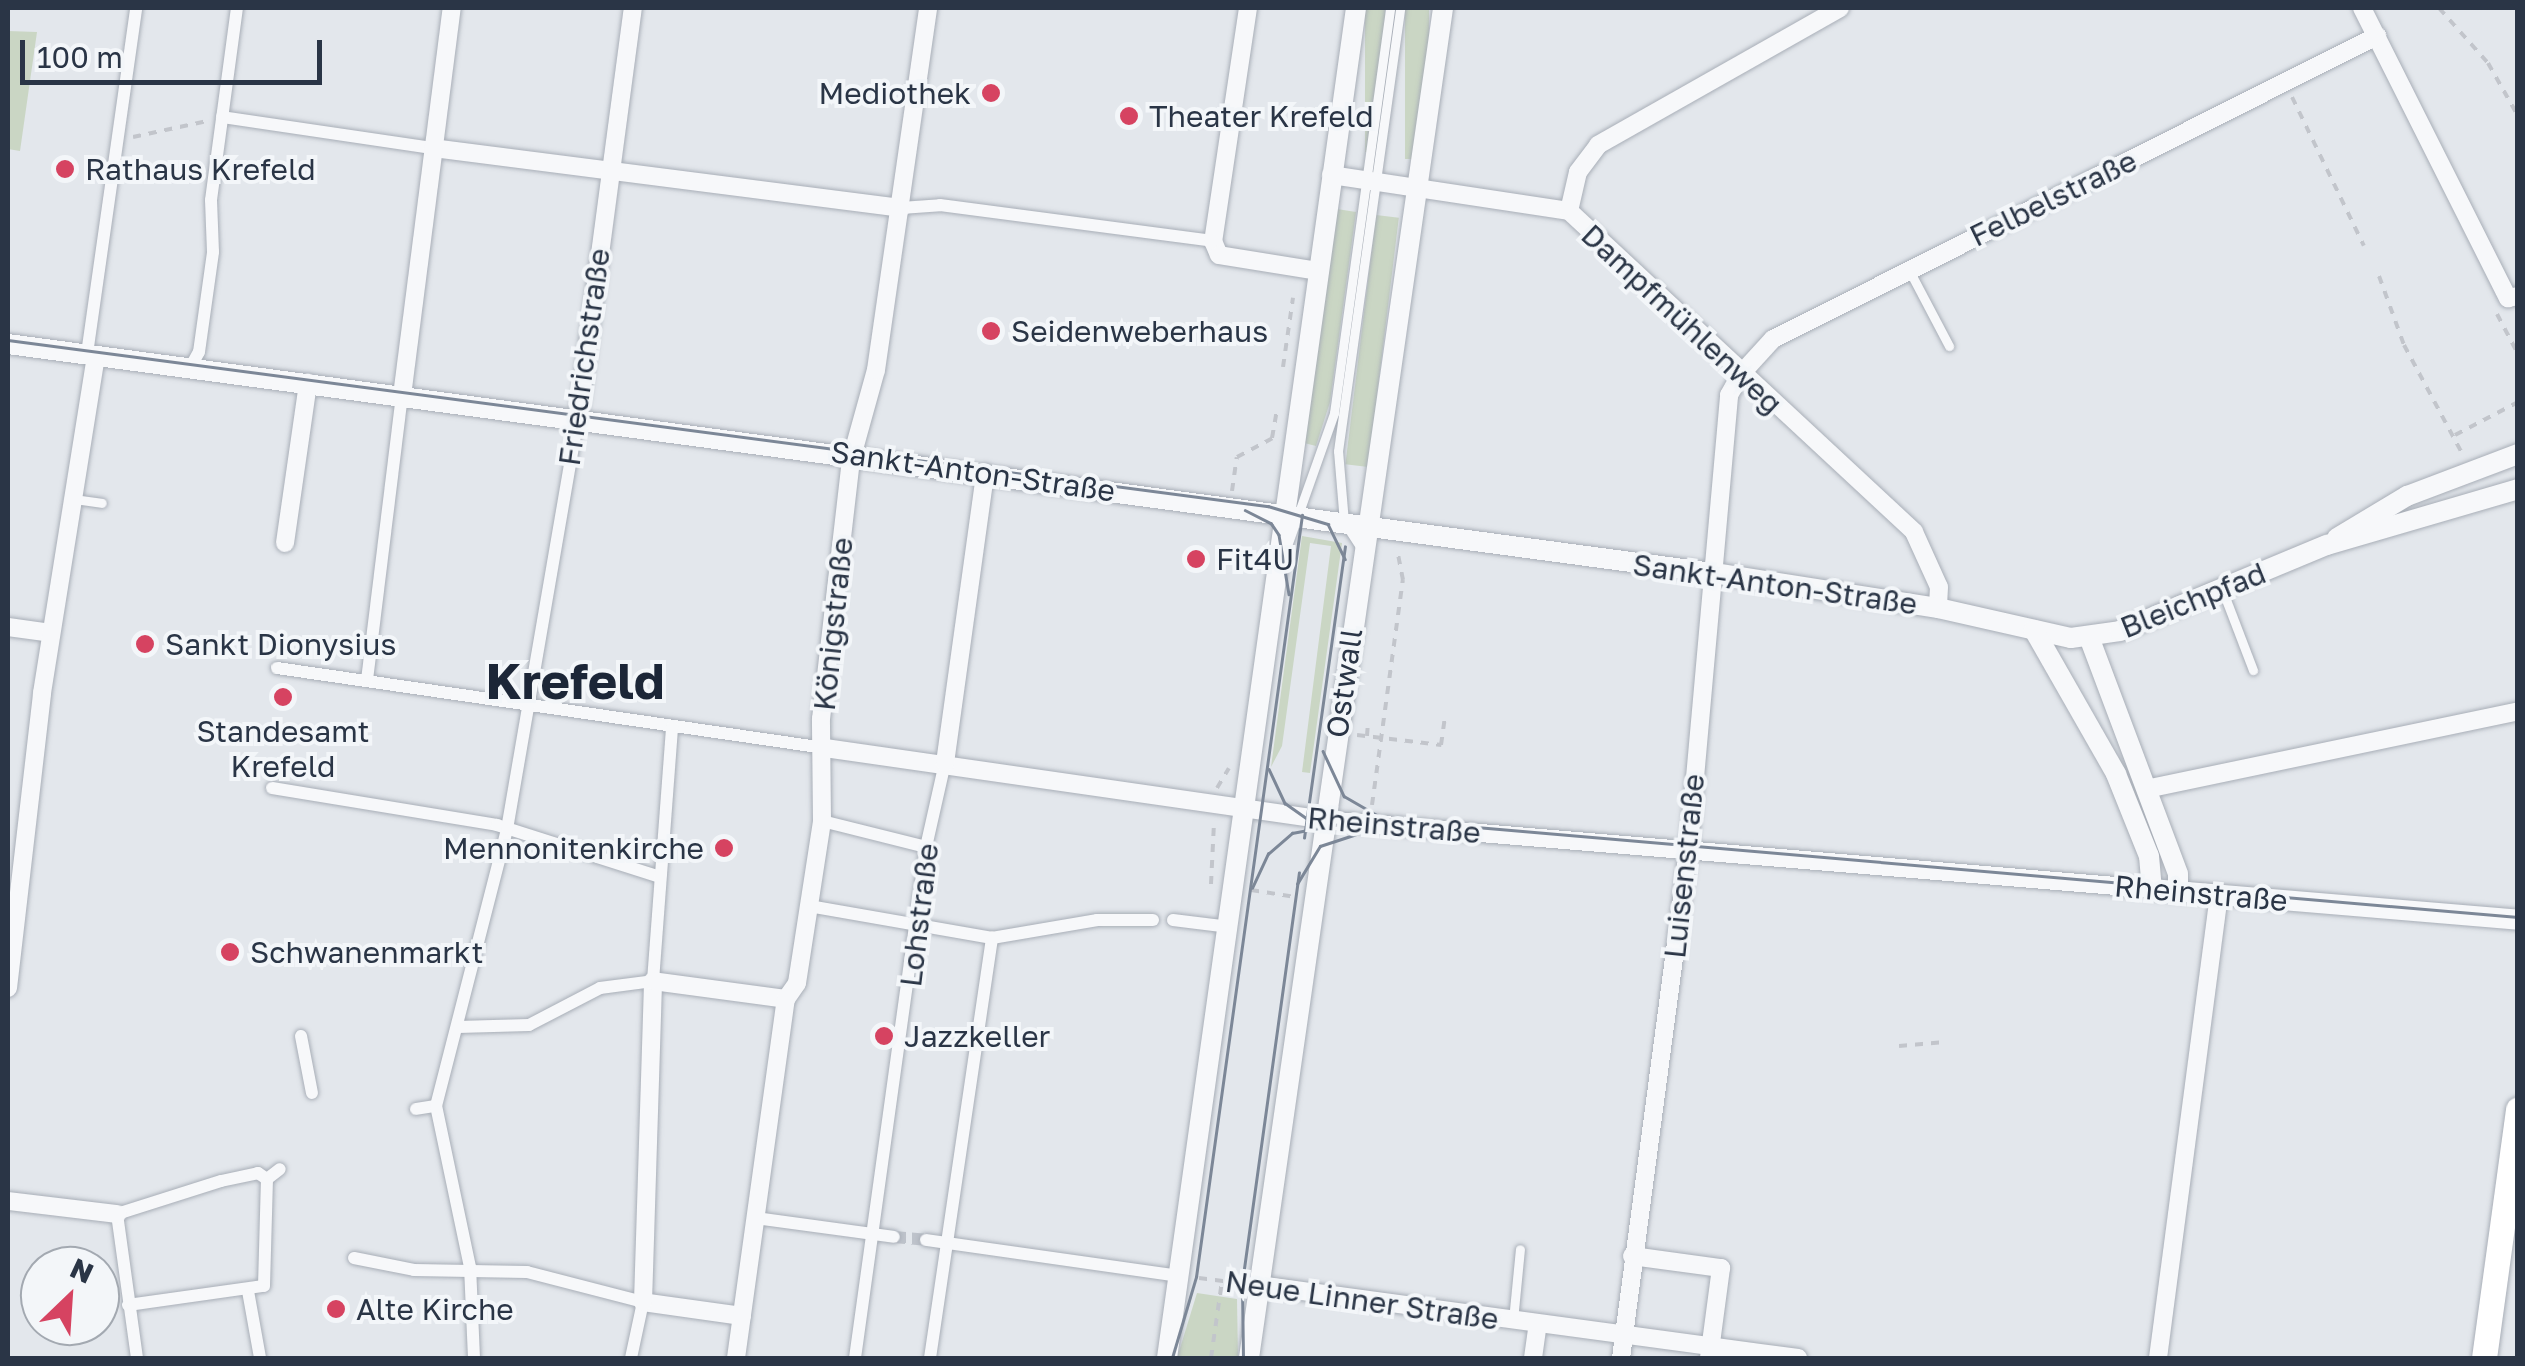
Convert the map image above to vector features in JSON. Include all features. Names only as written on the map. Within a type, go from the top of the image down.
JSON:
[{"type":"main road","points":[[2484,1358],[2518,1109]]},
{"type":"street","points":[[8,988],[15,879],[72,508],[136,8]]},
{"type":"street","points":[[190,368],[200,352],[213,252],[210,213],[237,8]]},
{"type":"street","points":[[367,680],[452,8]]},
{"type":"street","name":"Friedrichstraße","points":[[436,1106],[507,829],[531,706],[578,419],[633,8]]},
{"type":"street","name":"Königstraße","points":[[736,1358],[786,1000],[797,984],[822,821],[826,748],[821,719],[854,455],[876,370],[928,8]]},
{"type":"street","points":[[1248,8],[1213,241],[1219,255],[1308,270]]},
{"type":"street","points":[[1167,1358],[1281,556],[1294,514],[1308,270],[1331,175],[1356,8]]},
{"type":"street","name":"Ostwall","points":[[1249,1358],[1362,550],[1443,8]]},
{"type":"street","points":[[1568,211],[1578,172],[1598,145],[1840,8]]},
{"type":"street","points":[[2362,8],[2512,297]]},
{"type":"street","name":"Felbelstraße","points":[[1740,374],[1773,338],[2377,36]]},
{"type":"street","points":[[222,117],[608,173],[901,208],[940,205],[1213,241]]},
{"type":"street","name":"Dampfmühlenweg","points":[[1331,175],[1418,185],[1568,211],[1914,532],[1939,587],[1938,608]]},
{"type":"street","name":"Sankt-Anton-Straße","points":[[8,344],[1230,505],[1938,608]]},
{"type":"street","name":"Luisenstraße","points":[[1620,1358],[1688,850],[1729,395],[1740,374]]},
{"type":"street","points":[[285,543],[308,384]]},
{"type":"street","name":"Bleichpfad","points":[[2327,545],[2370,515],[2471,470],[2518,454]]},
{"type":"street","name":"Lohstraße","points":[[855,1358],[919,928],[926,847],[946,763],[985,473]]},
{"type":"street","name":"Bleichpfad","points":[[1938,608],[2034,630],[2089,637],[2222,589],[2327,545],[2512,494]]},
{"type":"street","points":[[8,627],[51,633]]},
{"type":"street","points":[[2034,630],[2116,774],[2149,856],[2152,888]]},
{"type":"street","points":[[2089,637],[2178,874],[2178,891]]},
{"type":"street","name":"Rheinstraße","points":[[277,668],[1325,820],[2518,920]]},
{"type":"street","points":[[2146,789],[2518,711]]},
{"type":"street","points":[[632,1358],[643,1302],[653,981],[672,727]]},
{"type":"street","points":[[272,788],[507,829],[660,877]]},
{"type":"street","points":[[822,821],[926,847]]},
{"type":"street","points":[[2158,1358],[2218,894]]},
{"type":"street","points":[[809,906],[992,938],[1097,920],[1154,920]]},
{"type":"street","points":[[1173,920],[1231,928]]},
{"type":"street","points":[[930,1358],[992,938]]},
{"type":"street","points":[[458,1028],[529,1025],[600,988],[653,981],[786,1000]]},
{"type":"street","points":[[301,1036],[312,1094]]},
{"type":"street","points":[[416,1109],[436,1106],[470,1267],[474,1358]]},
{"type":"street","points":[[267,1179],[280,1169]]},
{"type":"street","points":[[8,1201],[117,1214],[221,1180],[258,1173],[267,1179]]},
{"type":"street","points":[[128,1305],[248,1291],[268,1279],[267,1179]]},
{"type":"street","points":[[117,1214],[137,1358]]},
{"type":"street","points":[[756,1218],[894,1237]]},
{"type":"street","points":[[926,1240],[1180,1276]]},
{"type":"street","points":[[1632,1256],[1721,1268],[1710,1352]]},
{"type":"street","points":[[354,1258],[414,1270],[470,1267],[526,1272],[643,1302],[742,1316]]},
{"type":"street","name":"Neue Linner Straße","points":[[1258,1286],[1624,1335],[1710,1352],[1798,1358]]},
{"type":"street","points":[[248,1291],[260,1358]]},
{"type":"street","points":[[1533,1358],[1538,1324]]},
{"type":"lane","points":[[1362,550],[1344,522],[1338,451],[1390,8]]},
{"type":"lane","points":[[1294,514],[1334,413],[1400,8]]},
{"type":"lane","points":[[1910,270],[1949,346]]},
{"type":"lane","points":[[72,508],[102,504]]},
{"type":"lane","points":[[2222,589],[2253,670]]},
{"type":"lane","points":[[1512,1320],[1520,1249]]},
{"type":"path","points":[[2439,8],[2488,63],[2518,116]]},
{"type":"path","points":[[2285,84],[2364,246]]},
{"type":"path","points":[[119,140],[222,117]]},
{"type":"path","points":[[1281,385],[1308,270]]},
{"type":"path","points":[[2379,276],[2404,345],[2471,470]]},
{"type":"path","points":[[2512,297],[2496,313],[2518,354]]},
{"type":"path","points":[[2454,436],[2518,402]]},
{"type":"path","points":[[1230,505],[1237,458],[1272,438],[1279,403]]},
{"type":"path","points":[[1272,438],[1295,448]]},
{"type":"path","points":[[1371,824],[1403,580],[1398,530]]},
{"type":"path","points":[[1337,733],[1441,745],[1444,717]]},
{"type":"path","points":[[1366,736],[1368,722]]},
{"type":"path","points":[[1232,764],[1219,776],[1208,884],[1312,899]]},
{"type":"path","points":[[1899,1046],[1945,1042]]},
{"type":"path","name":"Neue Linner Straße","points":[[1180,1276],[1258,1286]]},
{"type":"path","points":[[1211,1358],[1222,1281]]},
{"type":"green space","points":[[1365,8],[1385,8],[1385,152],[1365,152]]},
{"type":"green space","points":[[1405,8],[1429,8],[1429,159],[1405,159]]},
{"type":"green space","points":[[8,31],[37,32],[20,151],[8,149]]},
{"type":"green space","points":[[1337,209],[1356,212],[1330,402],[1316,446],[1304,443]]},
{"type":"green space","points":[[1376,215],[1399,218],[1368,467],[1345,464]]},
{"type":"green space","points":[[1302,536],[1342,543],[1310,773],[1302,772],[1331,546],[1310,543],[1282,746],[1271,767]]},
{"type":"green space","points":[[1197,1293],[1237,1299],[1238,1358],[1177,1358]]},
{"type":"tunnel","points":[[894,1237],[926,1240]]},
{"type":"tram line","points":[[8,340],[1268,506],[1328,524],[1345,559]]},
{"type":"tram line","points":[[1245,510],[1271,523],[1279,535],[1289,594]]},
{"type":"tram line","points":[[1172,1358],[1196,1277],[1302,515]]},
{"type":"tram line","points":[[1304,838],[1345,547]]},
{"type":"tram line","points":[[1323,751],[1344,796],[1378,816]]},
{"type":"tram line","points":[[1269,769],[1285,803],[1319,827]]},
{"type":"tram line","points":[[1252,888],[1268,854],[1292,833],[1372,818],[2518,917]]},
{"type":"tram line","points":[[1297,884],[1320,846],[1372,829]]},
{"type":"tram line","points":[[1243,1358],[1242,1283],[1299,873]]},
{"type":"place","name":"Mediothek","points":[[991,93]]},
{"type":"place","name":"Theater Krefeld","points":[[1129,116]]},
{"type":"place","name":"Rathaus Krefeld","points":[[65,169]]},
{"type":"place","name":"Seidenweberhaus","points":[[991,331]]},
{"type":"place","name":"Fit4U","points":[[1196,559]]},
{"type":"place","name":"Sankt Dionysius","points":[[145,644]]},
{"type":"place","name":"Standesamt Krefeld","points":[[283,697]]},
{"type":"place","name":"Mennonitenkirche","points":[[724,848]]},
{"type":"place","name":"Schwanenmarkt","points":[[230,952]]},
{"type":"place","name":"Jazzkeller","points":[[884,1036]]},
{"type":"place","name":"Alte Kirche","points":[[336,1309]]},
{"type":"district","name":"Krefeld","points":[[575,681]]}]
